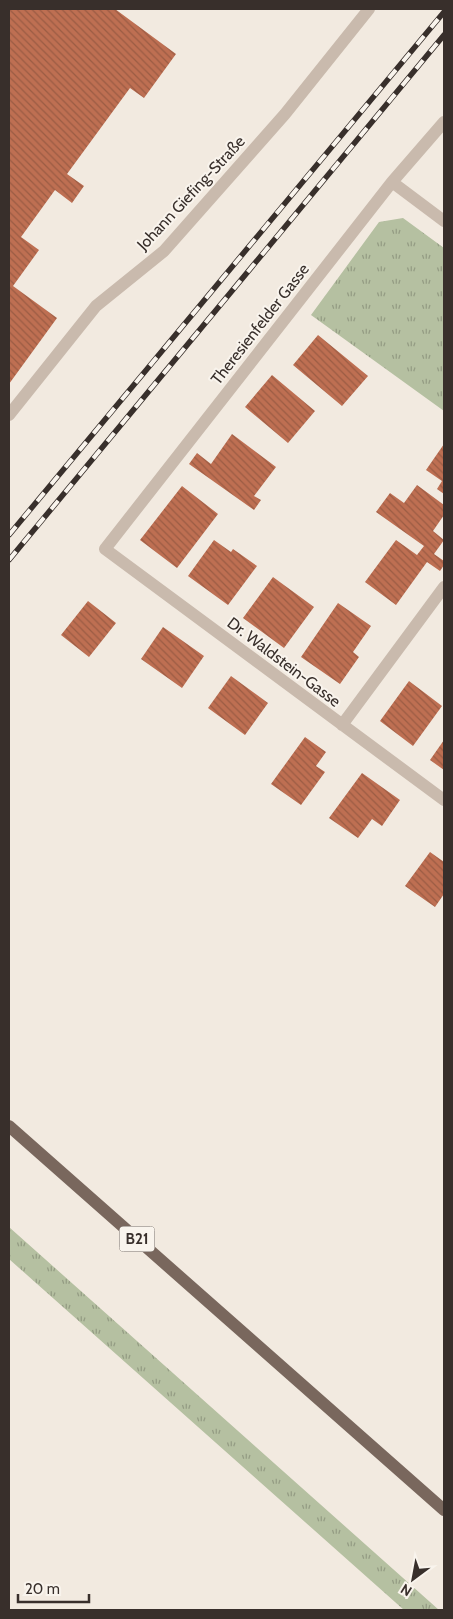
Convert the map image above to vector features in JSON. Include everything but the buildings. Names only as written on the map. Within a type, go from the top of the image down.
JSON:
[{"type":"main road","name":"B21","points":[[9,1126],[444,1510]]},
{"type":"street","name":"Johann Giefing-Straße","points":[[9,415],[96,306],[164,251],[284,114],[369,9]]},
{"type":"street","name":"Theresienfelder Gasse","points":[[105,549],[392,182],[444,122]]},
{"type":"street","points":[[392,182],[444,221]]},
{"type":"street","name":"Dr. Waldstein-Gasse","points":[[105,549],[444,800]]},
{"type":"street","points":[[342,725],[444,587]]},
{"type":"green space","points":[[403,218],[444,248],[444,411],[311,315],[379,222]]},
{"type":"green space","points":[[9,1227],[439,1610],[404,1610],[9,1259]]},
{"type":"railway","points":[[9,535],[444,12]]},
{"type":"railway","points":[[9,560],[444,35]]}]
